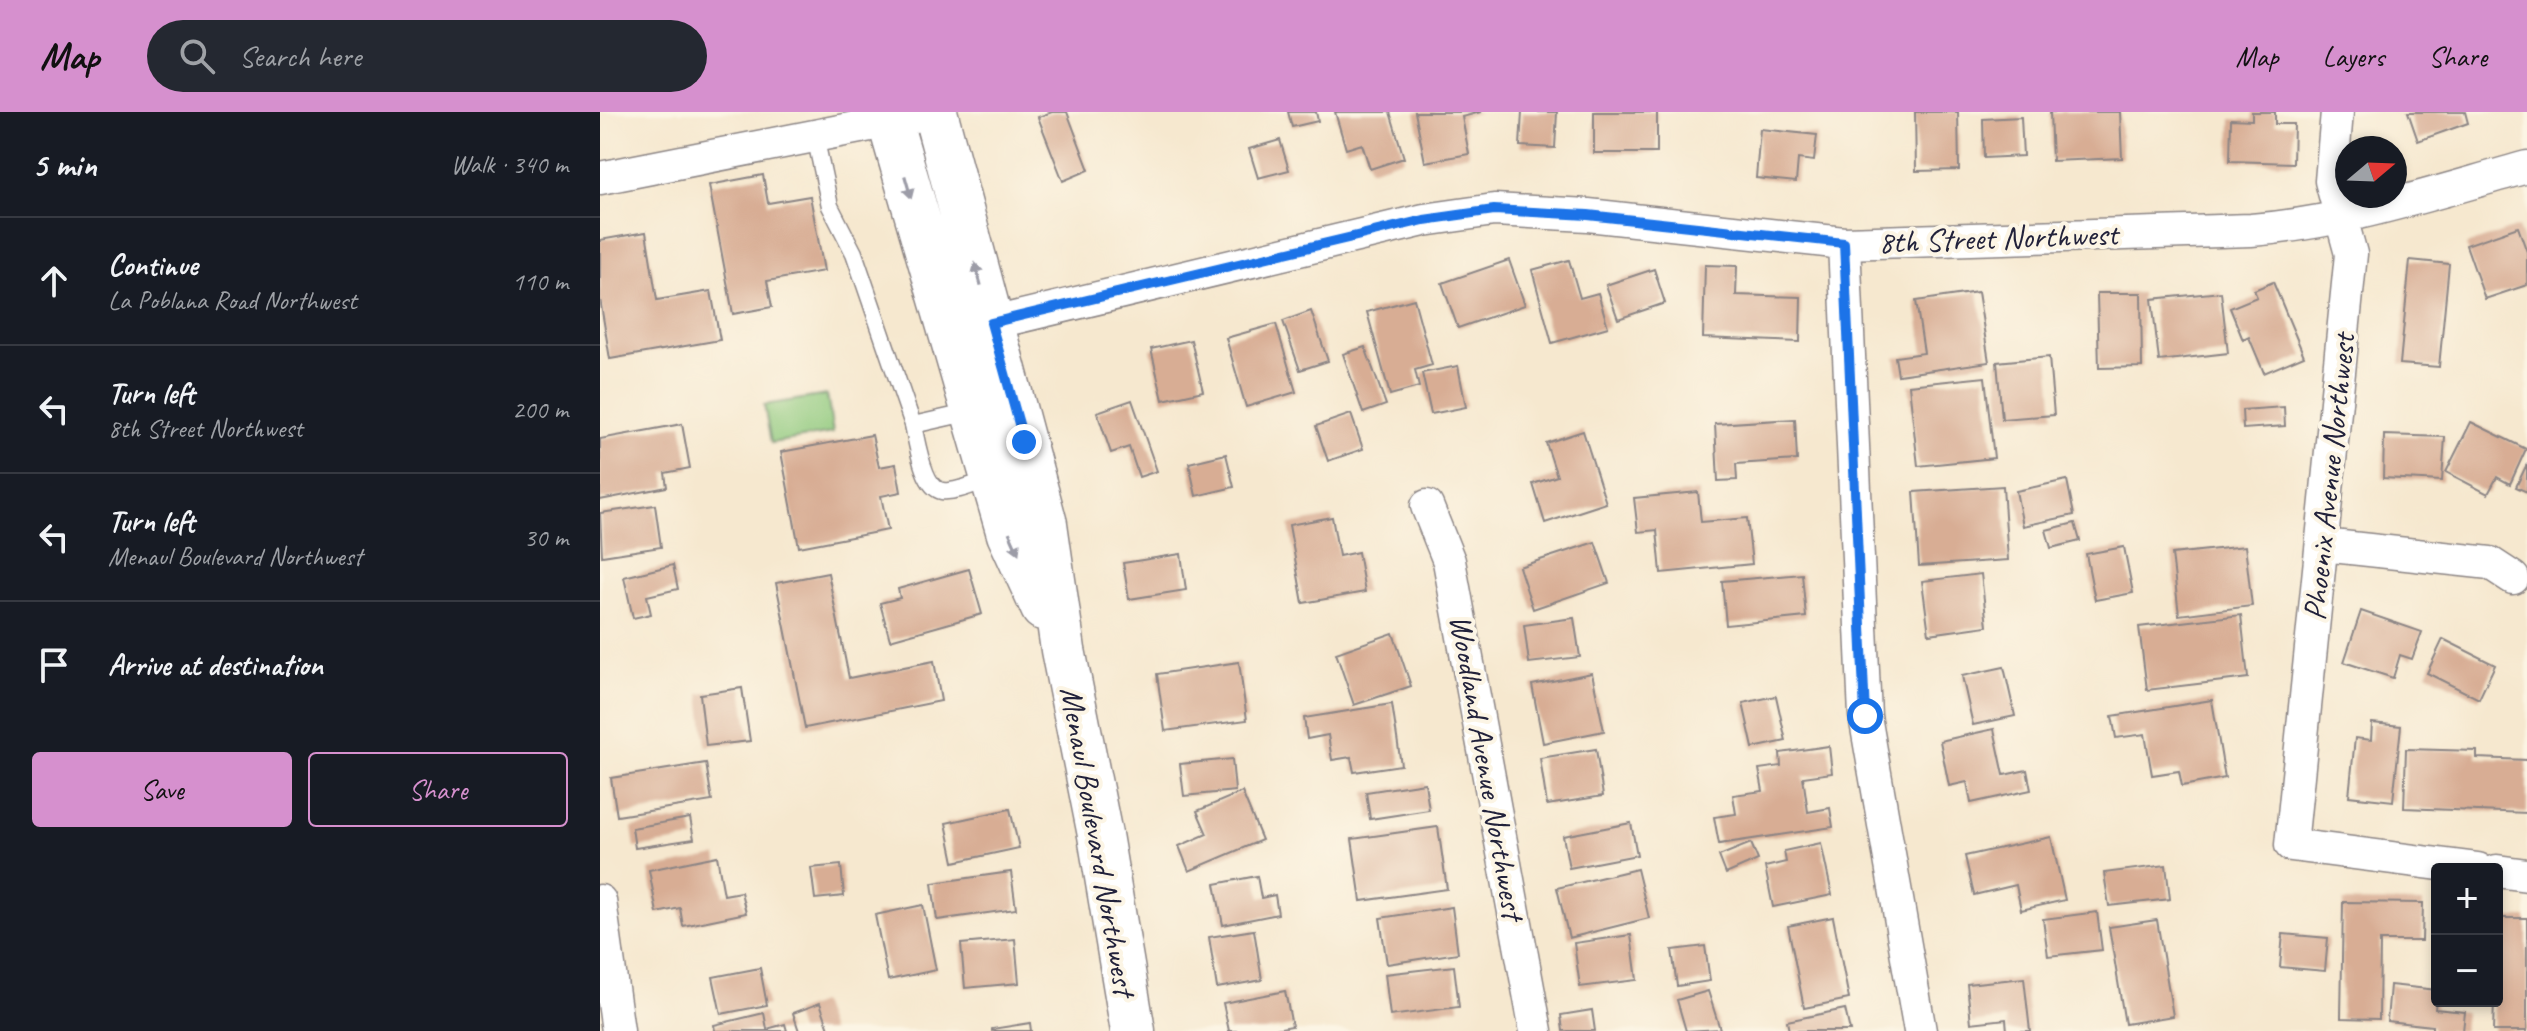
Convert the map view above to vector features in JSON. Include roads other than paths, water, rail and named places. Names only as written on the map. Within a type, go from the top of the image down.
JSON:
[{"type":"main road","name":"Menaul Boulevard Northwest","points":[[935,112],[1045,524],[1063,650],[1097,820],[1133,1031]]},
{"type":"main road","name":"Menaul Boulevard Northwest","points":[[888,117],[1009,534],[1063,650]]},
{"type":"street","points":[[600,178],[815,136],[888,117],[935,112]]},
{"type":"street","name":"Phoenix Avenue Northwest","points":[[2337,112],[2331,181],[2351,254],[2291,845],[2431,863]]},
{"type":"street","name":"8th Street Northwest","points":[[949,333],[1424,220],[1494,210],[1588,215],[1844,243],[2251,230],[2299,227],[2342,218],[2527,167]]},
{"type":"street","points":[[1844,243],[1865,716],[1920,1031]]},
{"type":"street","name":"Woodland Avenue Northwest","points":[[1427,506],[1449,561],[1536,1031]]},
{"type":"street","points":[[2323,545],[2490,563],[2513,578]]},
{"type":"street","points":[[2503,872],[2527,875]]},
{"type":"street","points":[[600,901],[618,1031]]},
{"type":"lane","points":[[815,136],[830,206],[854,253],[913,425],[927,480],[933,488],[944,492],[992,479]]},
{"type":"lane","points":[[913,425],[972,412]]}]
